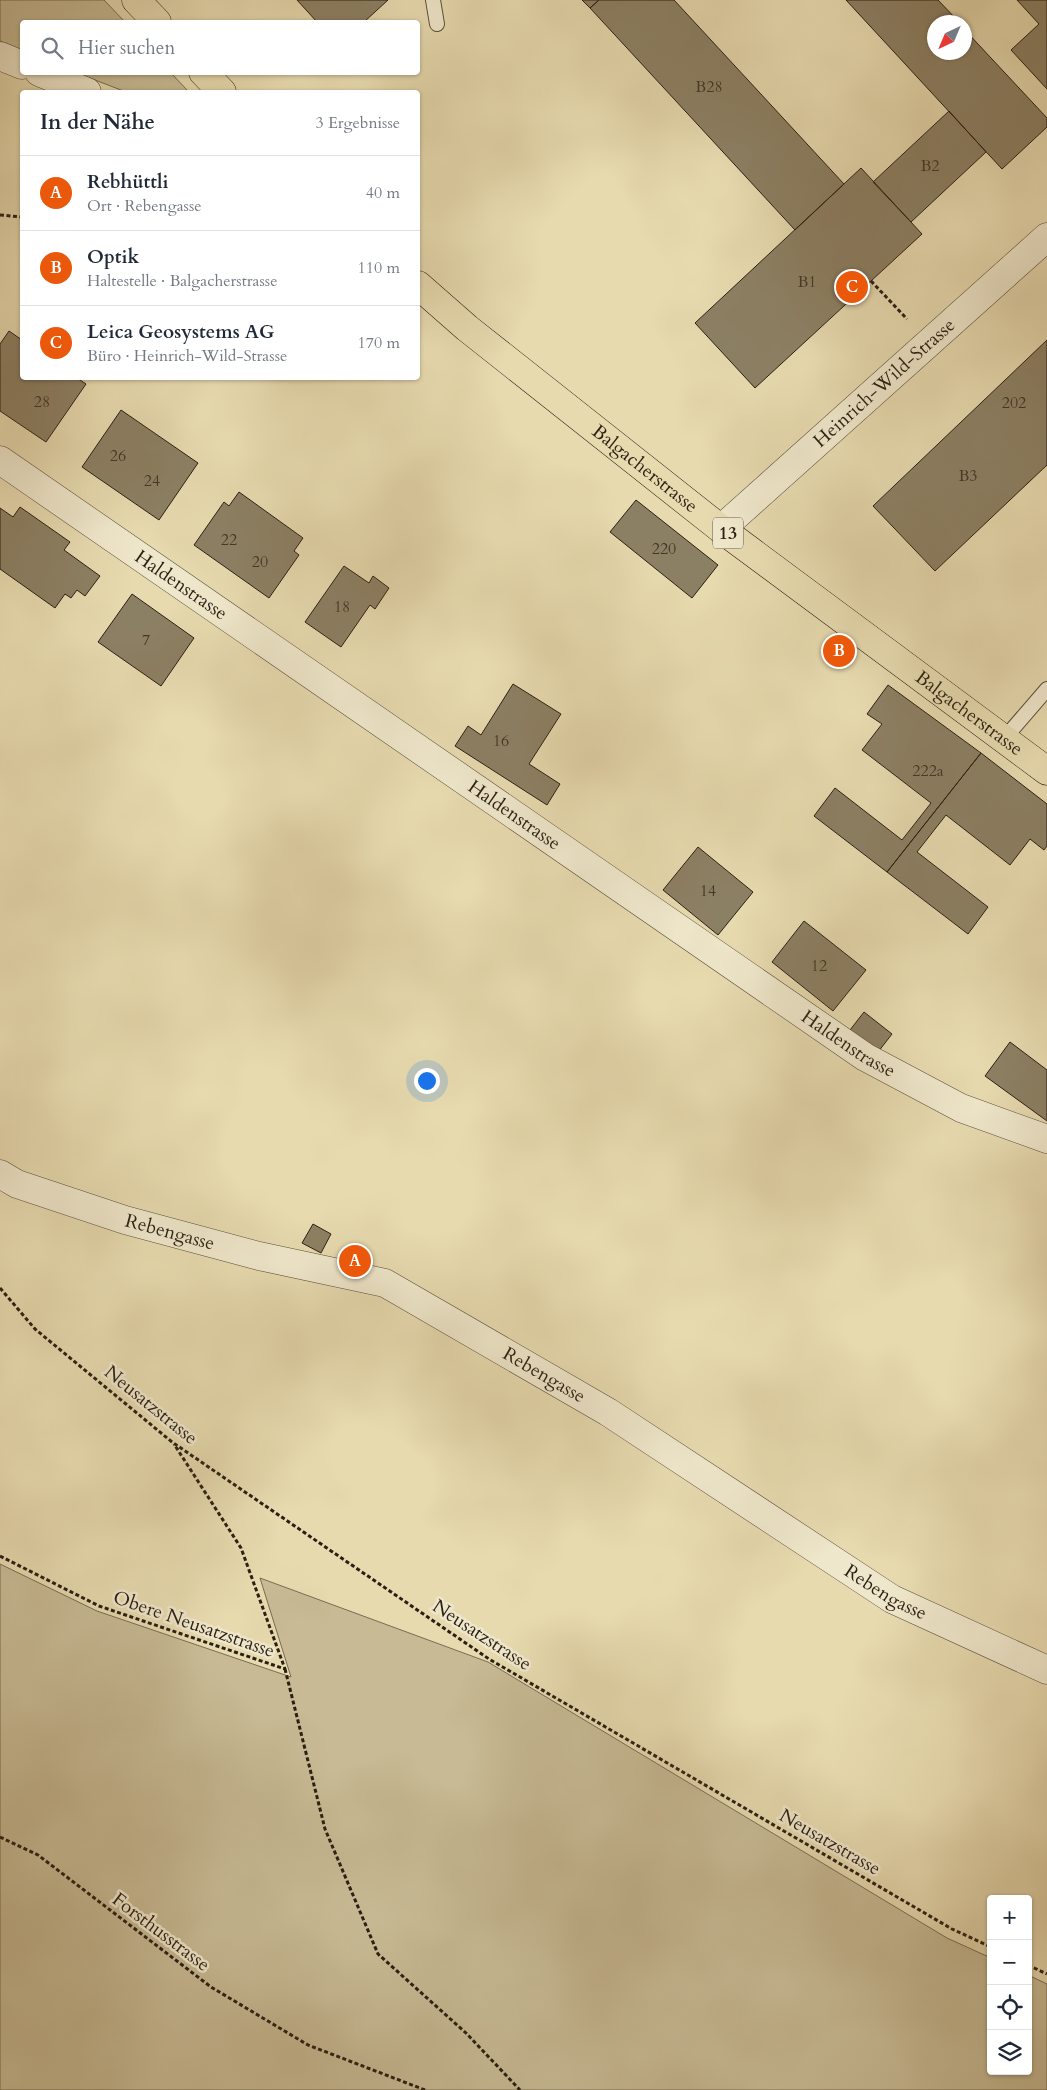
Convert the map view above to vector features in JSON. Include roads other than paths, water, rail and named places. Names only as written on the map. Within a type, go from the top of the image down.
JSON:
[{"type":"main road","points":[[136,0],[155,20]]},
{"type":"main road","points":[[206,75],[220,90]]},
{"type":"main road","name":"Balgacherstrasse","points":[[420,287],[467,328],[721,529],[820,600],[1047,771]]},
{"type":"street","points":[[0,56],[20,64]]},
{"type":"street","points":[[46,75],[81,90]]},
{"type":"street","name":"Heinrich-Wild-Strasse","points":[[721,529],[1044,246]]},
{"type":"street","name":"Haldenstrasse","points":[[0,460],[865,1057],[961,1108],[1047,1139]]},
{"type":"street","name":"Rebengasse","points":[[0,1174],[17,1184],[125,1220],[259,1256],[385,1283],[608,1412],[892,1599],[1047,1670]]},
{"type":"lane","points":[[433,0],[437,24]]},
{"type":"lane","points":[[1004,740],[1047,689]]},
{"type":"place","name":"Leica Geosystems AG","points":[[852,287]]},
{"type":"place","name":"Optik","points":[[839,651]]},
{"type":"place","name":"Rebhüttli","points":[[355,1261]]}]
